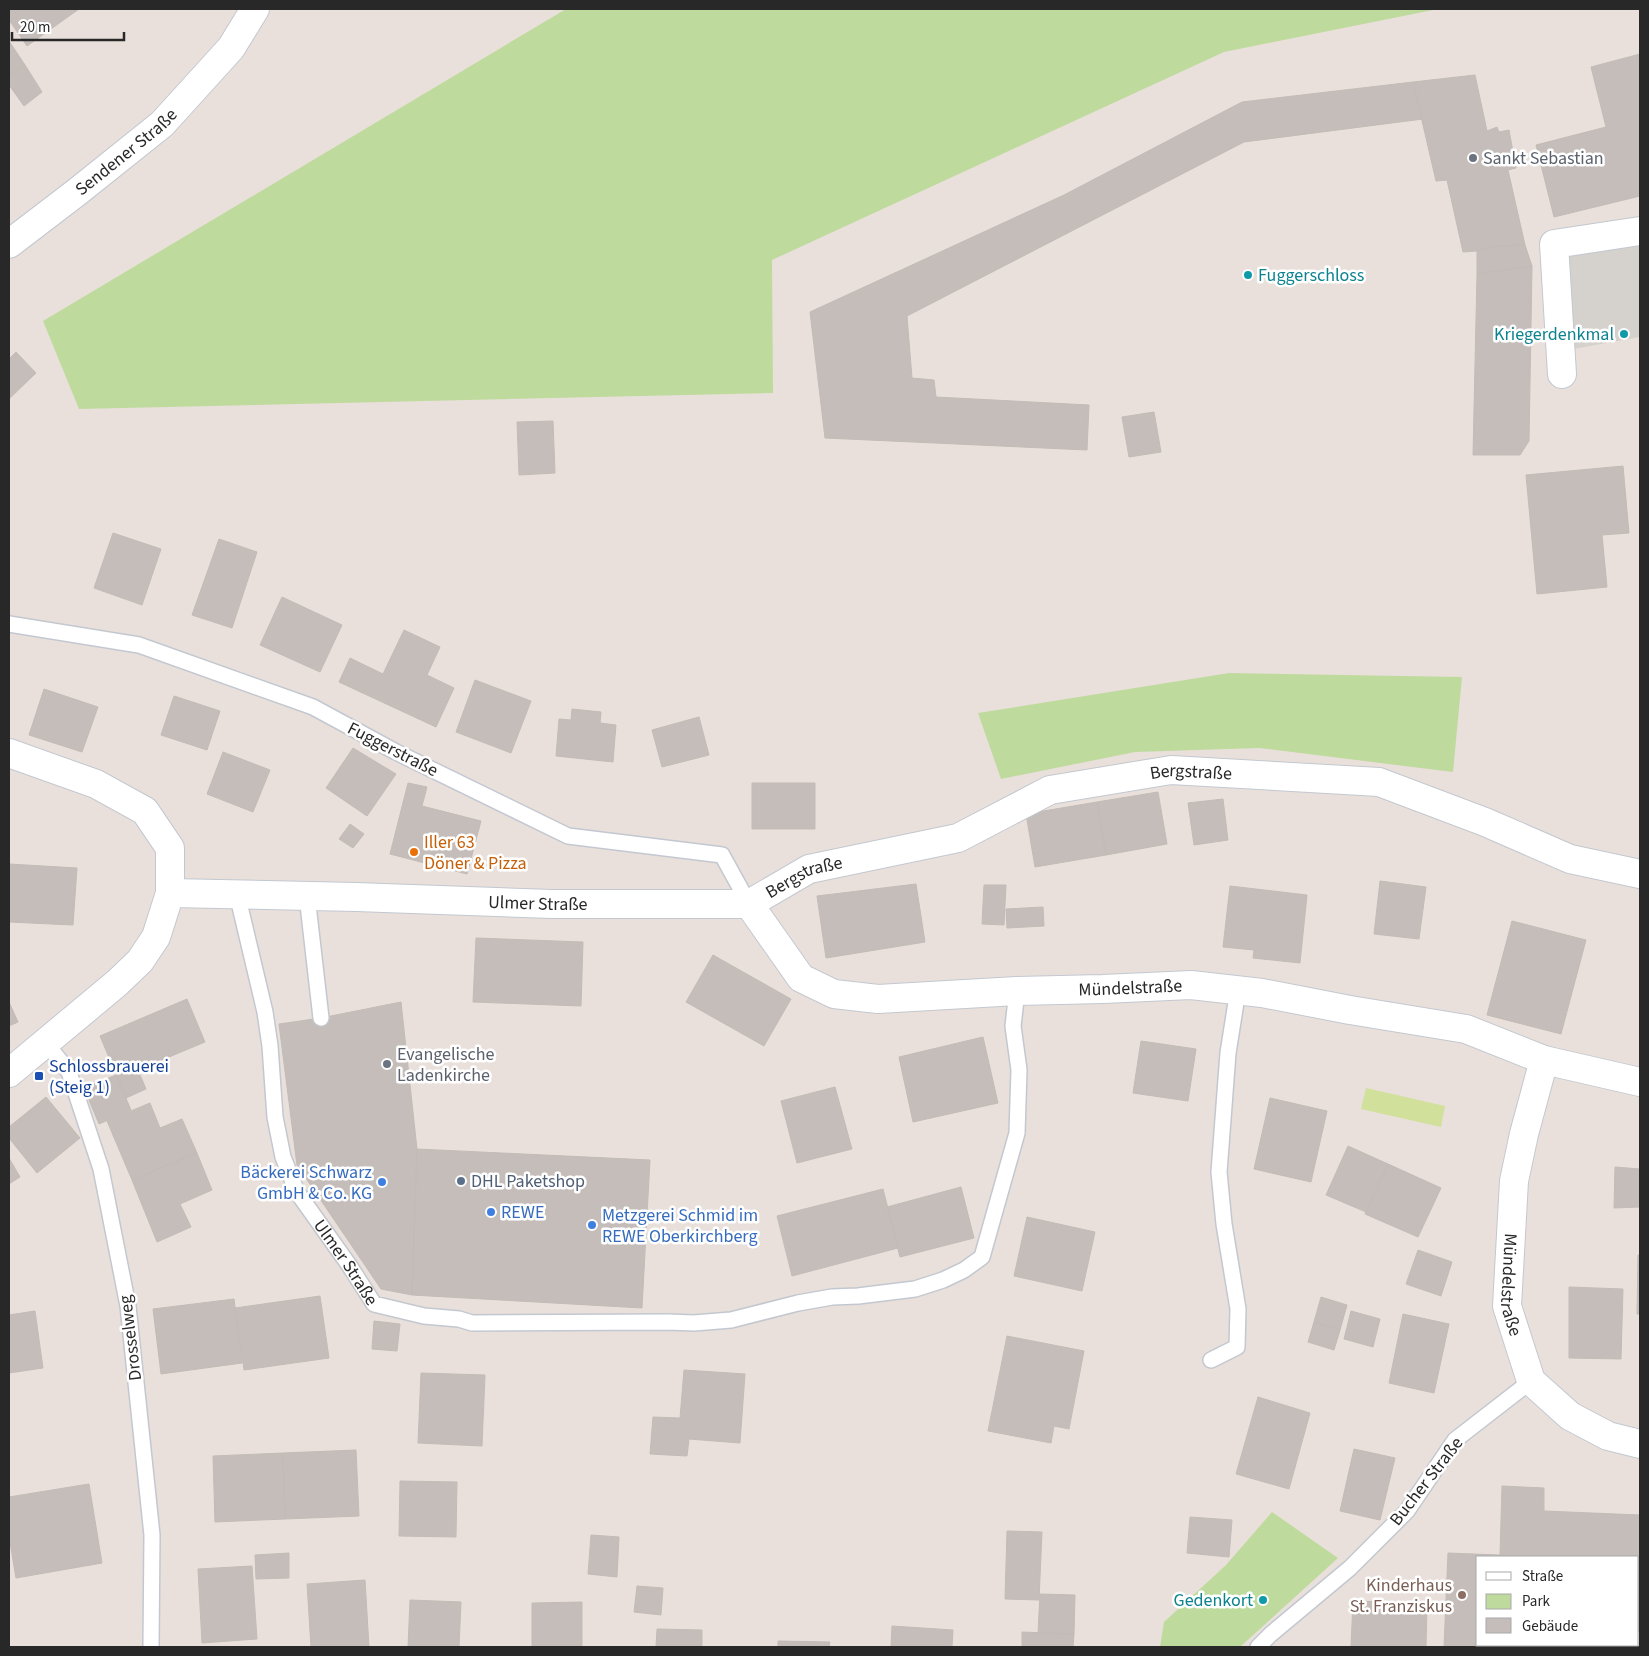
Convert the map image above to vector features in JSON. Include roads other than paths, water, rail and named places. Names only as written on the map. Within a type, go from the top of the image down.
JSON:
[{"type":"street","name":"Sendener Straße","points":[[9,244],[162,124],[231,48],[255,9]]},
{"type":"street","points":[[1562,374],[1554,244],[1640,231]]},
{"type":"street","points":[[9,753],[96,784],[145,811],[170,848],[170,892],[156,937],[140,961],[117,983],[9,1074]]},
{"type":"street","name":"Bergstraße","points":[[749,904],[809,869],[958,838],[1050,790],[1171,770],[1379,782],[1485,822],[1570,859],[1640,874]]},
{"type":"street","name":"Ulmer Straße","points":[[170,892],[552,904],[749,904]]},
{"type":"street","name":"Mündelstraße","points":[[749,904],[801,978],[834,994],[878,999],[1017,991],[1191,985],[1238,990],[1466,1029],[1544,1060],[1640,1082]]},
{"type":"street","name":"Mündelstraße","points":[[1531,1381],[1507,1306],[1514,1181],[1524,1134],[1544,1060]]},
{"type":"street","points":[[1531,1381],[1570,1416],[1608,1436],[1640,1444]]},
{"type":"lane","name":"Fuggerstraße","points":[[9,624],[139,645],[313,707],[396,752],[568,836],[722,855],[749,904]]},
{"type":"lane","name":"Ulmer Straße","points":[[236,894],[265,1012],[270,1046],[275,1117],[283,1157],[297,1192],[374,1304],[424,1316],[458,1319],[472,1323],[694,1323],[731,1320],[798,1303],[832,1297],[915,1289],[943,1280],[964,1270],[982,1256],[1018,1133],[1019,1070],[1013,1026],[1017,991]]},
{"type":"lane","points":[[307,896],[321,1018]]},
{"type":"lane","points":[[1211,1360],[1237,1347],[1238,1309],[1224,1224],[1220,1172],[1228,1052],[1238,990]]},
{"type":"lane","name":"Drosselweg","points":[[46,1044],[69,1072],[102,1169],[128,1306],[152,1535],[151,1647]]},
{"type":"lane","name":"Bucher Straße","points":[[1258,1647],[1350,1568],[1406,1511],[1455,1440],[1531,1381]]},
{"type":"place","name":"Sankt Sebastian","points":[[1473,158]]},
{"type":"place","name":"Fuggerschloss","points":[[1248,275]]},
{"type":"place","name":"Kriegerdenkmal","points":[[1624,334]]},
{"type":"place","name":"Iller 63 Döner & Pizza","points":[[414,852]]},
{"type":"place","name":"Evangelische Ladenkirche","points":[[387,1064]]},
{"type":"place","name":"Schlossbrauerei (Steig 1)","points":[[39,1076]]},
{"type":"place","name":"DHL Paketshop","points":[[461,1181]]},
{"type":"place","name":"Bäckerei Schwarz GmbH & Co. KG","points":[[382,1182]]},
{"type":"place","name":"REWE","points":[[491,1212]]},
{"type":"place","name":"Metzgerei Schmid im REWE Oberkirchberg","points":[[592,1225]]},
{"type":"place","name":"Kinderhaus St. Franziskus","points":[[1462,1595]]},
{"type":"place","name":"Gedenkort","points":[[1263,1600]]}]
